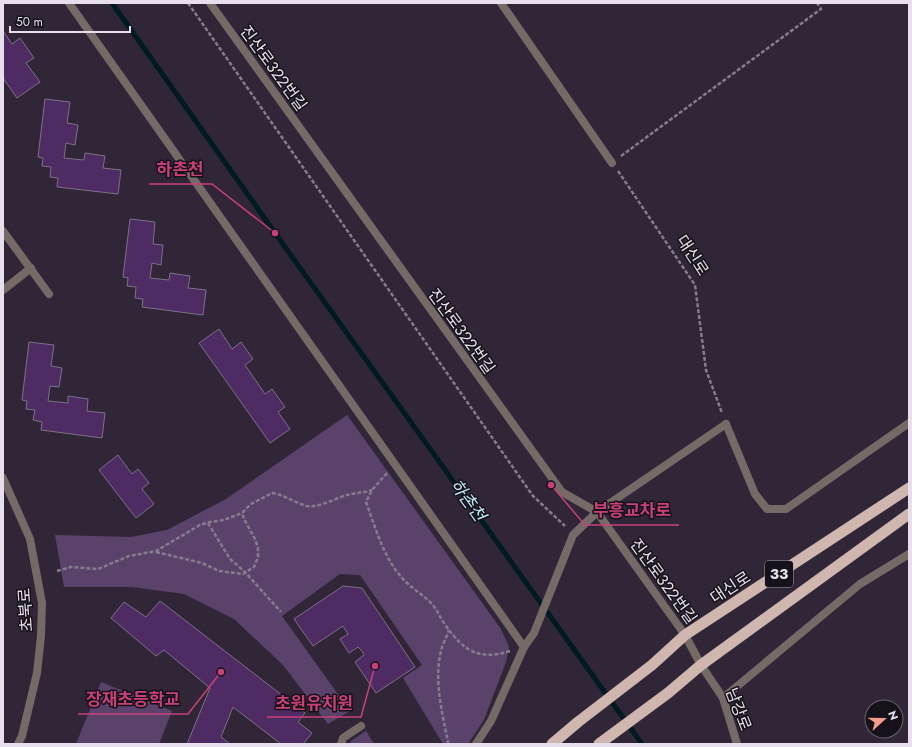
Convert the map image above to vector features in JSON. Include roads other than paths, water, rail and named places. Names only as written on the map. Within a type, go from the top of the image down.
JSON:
[{"type":"highway","name":"대신로","points":[[552,744],[652,665],[685,635],[909,488]]},
{"type":"highway","name":"33","points":[[599,744],[668,693],[701,665],[909,514]]},
{"type":"street","points":[[69,3],[524,647]]},
{"type":"street","name":"진산로322번길","points":[[210,3],[562,492],[597,512],[685,635],[701,665]]},
{"type":"street","points":[[501,3],[612,162]]},
{"type":"street","points":[[3,231],[49,294]]},
{"type":"street","points":[[3,290],[30,268]]},
{"type":"street","points":[[476,744],[490,721],[524,647],[534,633],[573,535],[597,512],[726,424],[755,494],[767,509],[786,509],[909,423]]},
{"type":"street","name":"초북로","points":[[3,478],[30,539],[42,603],[42,636],[37,673],[22,736],[18,744]]},
{"type":"street","points":[[723,698],[860,584],[909,554]]},
{"type":"street","name":"남강로","points":[[701,665],[723,698],[737,744]]},
{"type":"street","points":[[341,744],[343,738],[361,726]]},
{"type":"waterway","name":"하촌천","points":[[112,3],[275,233],[642,744]]},
{"type":"place","name":"하촌천","points":[[275,233]]},
{"type":"place","name":"부흥교차로","points":[[551,485]]},
{"type":"place","name":"초원유치원","points":[[375,666]]},
{"type":"place","name":"장재초등학교","points":[[221,672]]}]
